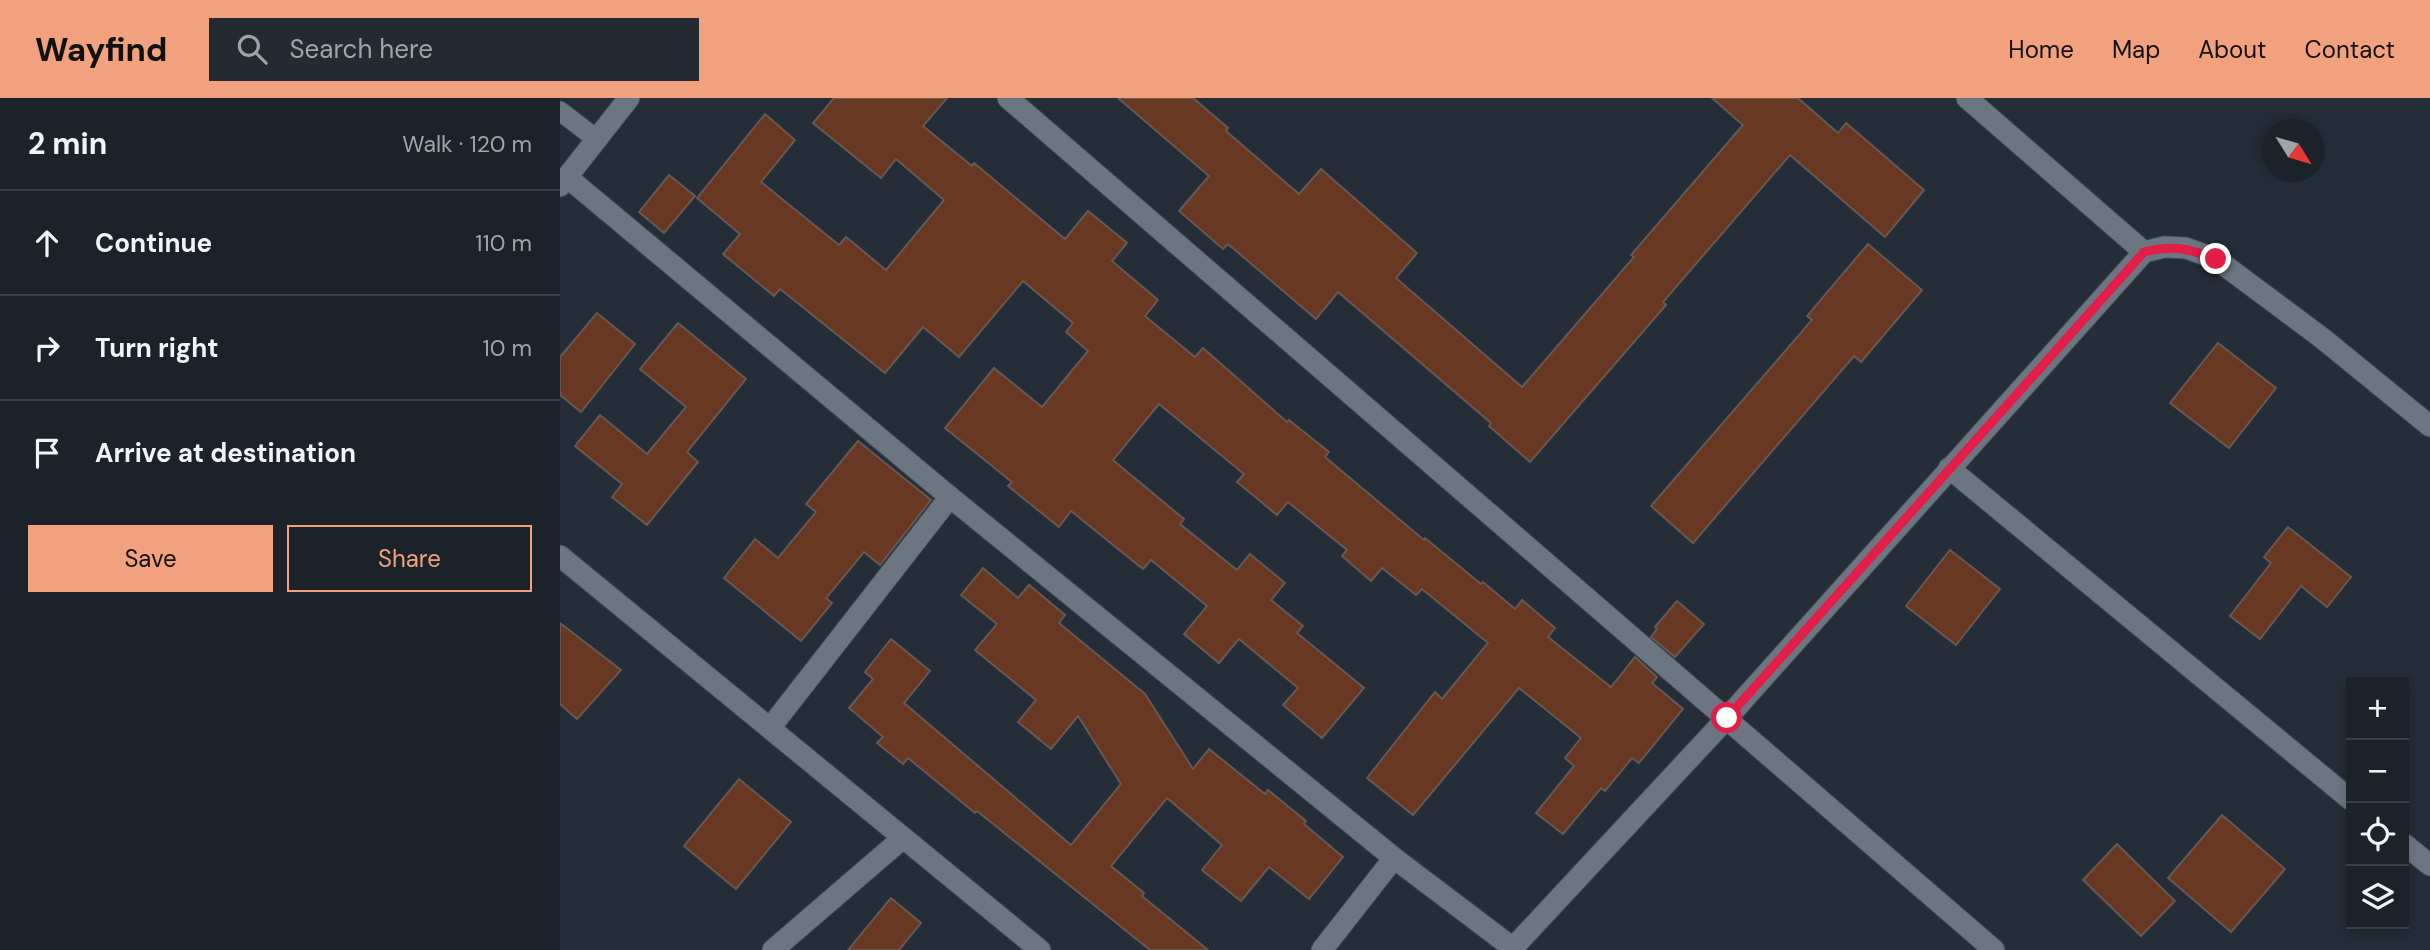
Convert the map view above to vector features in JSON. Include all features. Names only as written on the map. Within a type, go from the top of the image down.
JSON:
[{"type":"street","points":[[629,98],[563,182],[1394,858],[1512,949],[1727,718],[2144,252],[2164,247],[2186,248],[2216,259],[2322,338],[2430,426]]},
{"type":"street","points":[[1008,98],[1994,950]]},
{"type":"street","points":[[1968,98],[2144,252]]},
{"type":"street","points":[[1949,468],[2346,796]]},
{"type":"street","points":[[769,728],[950,497]]},
{"type":"street","points":[[560,556],[1040,950]]},
{"type":"street","points":[[773,950],[903,838]]},
{"type":"street","points":[[2409,848],[2430,865]]},
{"type":"street","points":[[1322,950],[1394,858]]},
{"type":"lane","points":[[560,111],[595,138]]},
{"type":"building","points":[[834,98],[947,98],[923,126],[972,166],[974,163],[1065,239],[1088,211],[1127,243],[1112,261],[1158,300],[1145,316],[1195,357],[1203,348],[1287,422],[1289,420],[1329,452],[1325,457],[1481,584],[1483,582],[1515,609],[1522,600],[1555,628],[1548,637],[1611,687],[1635,657],[1657,677],[1652,683],[1683,709],[1639,763],[1632,758],[1605,791],[1601,788],[1563,834],[1536,813],[1574,766],[1565,758],[1581,738],[1519,688],[1413,815],[1367,778],[1435,692],[1442,699],[1488,643],[1422,589],[1416,595],[1382,568],[1371,581],[1342,556],[1347,550],[1288,502],[1277,515],[1237,482],[1244,474],[1159,404],[1113,460],[1184,519],[1180,524],[1237,570],[1250,554],[1285,583],[1271,600],[1303,626],[1297,633],[1364,688],[1322,738],[1283,705],[1298,688],[1239,639],[1219,663],[1184,634],[1207,606],[1151,560],[1143,569],[1071,511],[1059,527],[1008,486],[1012,482],[945,428],[994,368],[1042,407],[1088,351],[1066,332],[1073,323],[1023,281],[959,357],[923,327],[885,373],[780,289],[774,296],[723,254],[740,234],[697,198],[765,114],[795,140],[761,182],[839,245],[846,237],[886,270],[944,200],[896,159],[881,178],[813,123]]},
{"type":"building","points":[[1118,98],[1193,98],[1228,128],[1226,131],[1299,194],[1321,169],[1417,253],[1396,278],[1522,387],[1743,125],[1712,98],[1798,98],[1838,133],[1846,123],[1924,190],[1885,237],[1790,155],[1663,302],[1666,305],[1530,462],[1489,426],[1491,423],[1338,292],[1316,319],[1228,244],[1223,249],[1179,211],[1209,176]]},
{"type":"building","points":[[669,175],[695,196],[664,233],[639,212]]},
{"type":"building","points":[[1868,244],[1922,290],[1861,362],[1854,356],[1693,543],[1651,506],[1812,320],[1807,316]]},
{"type":"building","points":[[597,313],[635,344],[581,412],[560,395],[560,357]]},
{"type":"building","points":[[678,323],[746,379],[687,452],[698,462],[647,525],[612,497],[622,484],[575,446],[600,415],[647,454],[686,407],[640,369]]},
{"type":"building","points":[[2218,343],[2276,388],[2229,448],[2170,403]]},
{"type":"building","points":[[858,441],[931,500],[880,565],[864,552],[826,598],[832,603],[801,641],[724,578],[755,539],[778,558],[816,512],[806,504]]},
{"type":"building","points":[[2288,527],[2351,577],[2327,607],[2301,586],[2260,639],[2230,616],[2271,563],[2264,557]]},
{"type":"building","points":[[1950,550],[2000,589],[1956,645],[1906,606]]},
{"type":"building","points":[[983,568],[1018,598],[1029,585],[1065,615],[1059,623],[1145,694],[1193,769],[1209,749],[1265,794],[1268,790],[1306,821],[1304,824],[1343,857],[1309,899],[1269,867],[1241,901],[1202,870],[1222,845],[1167,798],[1111,866],[1144,893],[1142,896],[1208,950],[1150,950],[908,758],[903,764],[877,743],[883,737],[849,708],[873,679],[865,672],[891,639],[930,671],[904,703],[1071,845],[1121,784],[1078,716],[1051,749],[1018,722],[1036,700],[975,650],[997,624],[961,595]]},
{"type":"building","points":[[1677,601],[1704,624],[1675,657],[1651,637],[1657,629],[1655,627]]},
{"type":"building","points":[[560,623],[621,670],[577,719],[560,704]]},
{"type":"building","points":[[739,779],[791,822],[736,889],[684,846]]},
{"type":"building","points":[[2222,815],[2285,869],[2231,932],[2168,878]]},
{"type":"building","points":[[2117,844],[2175,901],[2141,936],[2083,880]]},
{"type":"building","points":[[891,898],[921,923],[899,950],[848,950]]},
{"type":"route","points":[[1727,718],[2144,252],[2164,247],[2186,248],[2216,259]]}]
